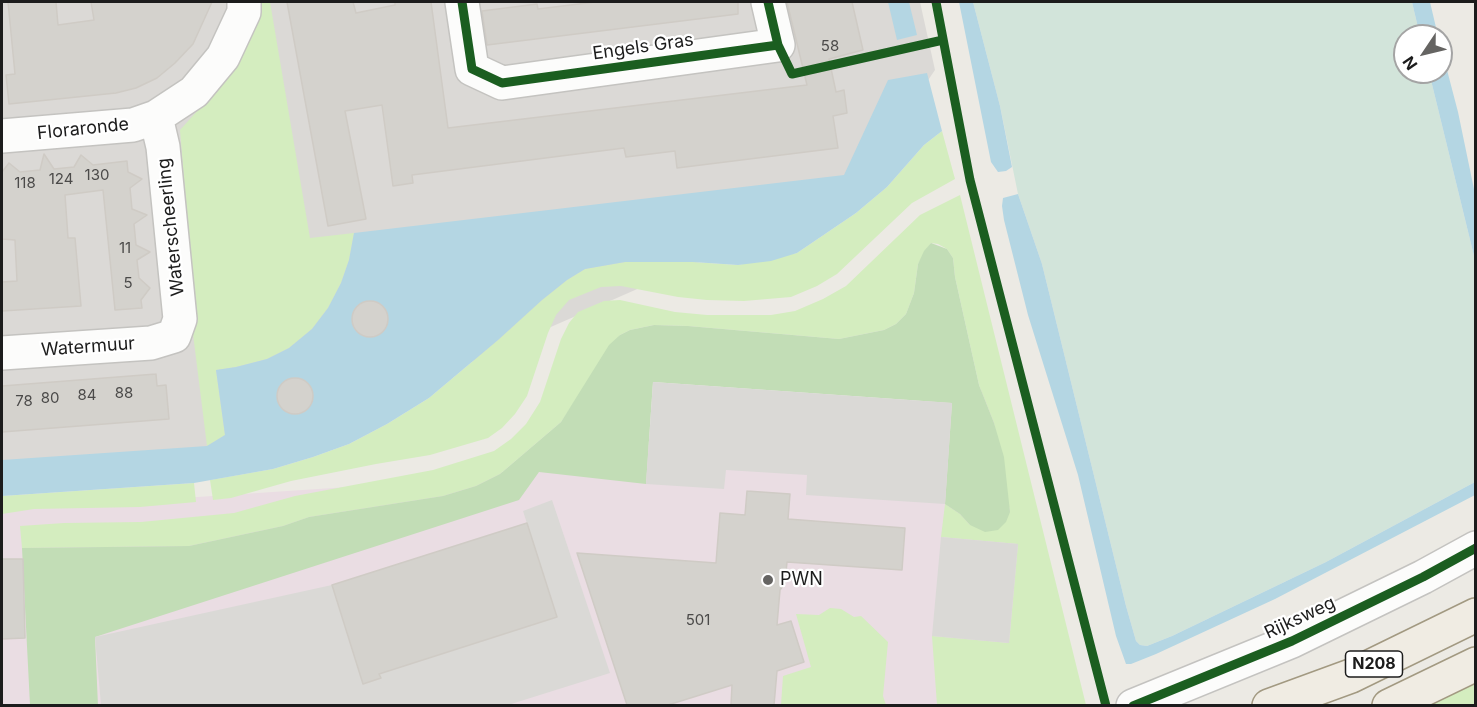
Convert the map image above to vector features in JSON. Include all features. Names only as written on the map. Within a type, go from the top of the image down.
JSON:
[{"type":"main road","name":"N208","points":[[1269,705],[1351,676],[1476,615]]},
{"type":"main road","name":"N208","points":[[1389,705],[1476,664]]},
{"type":"street","name":"Floraronde","points":[[2,136],[133,125],[156,117],[194,92],[223,57],[244,12],[244,2]]},
{"type":"street","name":"Engels Gras","points":[[462,2],[472,69],[502,83],[778,45],[768,2]]},
{"type":"street","name":"Waterscheerling","points":[[156,117],[163,147],[180,319],[174,336]]},
{"type":"street","name":"Watermuur","points":[[2,353],[151,343],[174,336]]},
{"type":"street","name":"Rijksweg","points":[[1132,705],[1292,641],[1423,577],[1476,548]]},
{"type":"shaded area","points":[[2,2],[920,2],[935,70],[849,196],[223,471],[2,491]]},
{"type":"shaded area","points":[[653,382],[952,403],[945,504],[806,495],[807,475],[726,470],[724,489],[646,484]]},
{"type":"shaded area","points":[[998,387],[1058,706],[2,706],[2,510],[453,480]]},
{"type":"shaded area","points":[[552,500],[610,673],[508,705],[101,705],[95,637],[332,585],[363,683],[381,678],[379,674],[557,617],[523,511]]},
{"type":"shaded area","points":[[941,537],[1018,544],[1009,643],[932,636]]},
{"type":"green space","points":[[261,2],[270,2],[310,238],[354,233],[349,260],[341,283],[328,308],[312,329],[289,348],[267,359],[216,370],[225,435],[207,446],[193,334],[196,326],[180,130],[217,89],[255,19]]},
{"type":"green space","points":[[973,2],[1412,2],[1417,24],[1393,24],[1393,84],[1432,84],[1475,260],[1475,482],[1326,562],[1172,636],[1147,646],[1140,645],[1136,641],[1126,606],[1042,264],[1018,194],[1000,106]]},
{"type":"green space","points":[[942,131],[955,179],[912,203],[837,274],[817,286],[791,297],[744,301],[678,297],[621,286],[601,287],[569,300],[556,315],[527,396],[502,428],[488,438],[430,455],[291,481],[231,498],[213,500],[210,480],[273,469],[349,444],[429,398],[542,300],[585,269],[625,262],[693,262],[738,265],[797,253],[856,213],[887,187],[924,145]]},
{"type":"green space","points":[[960,195],[1086,705],[937,705],[932,636],[1009,643],[1018,544],[941,537],[945,504],[960,514],[970,525],[1010,512],[994,423],[979,385],[955,277],[953,258],[947,249],[938,244],[931,243],[918,264],[914,293],[906,314],[896,324],[884,330],[839,339],[654,325],[630,330],[620,335],[561,422],[500,474],[476,486],[443,496],[309,517],[283,526],[189,546],[22,548],[20,526],[141,522],[234,513],[295,496],[433,470],[494,451],[526,424],[540,402],[561,339],[578,312],[604,301],[620,300],[675,312],[707,315],[771,315],[795,311],[846,286],[920,215]]},
{"type":"green space","points":[[931,243],[947,249],[953,258],[955,277],[979,385],[1004,457],[1010,512],[1006,522],[998,530],[985,532],[970,525],[960,514],[945,504],[952,403],[653,382],[646,484],[539,472],[519,500],[95,637],[98,706],[30,705],[22,548],[189,546],[283,526],[309,517],[443,496],[476,486],[500,474],[561,422],[609,345],[620,335],[630,330],[654,325],[839,339],[884,330],[896,324],[906,314],[914,293],[918,264]]},
{"type":"green space","points":[[194,483],[196,502],[140,507],[34,509],[2,514],[2,496]]},
{"type":"green space","points":[[830,608],[841,609],[854,617],[861,616],[888,642],[883,696],[886,705],[781,705],[783,676],[811,667],[796,614],[819,615]]},
{"type":"green space","points":[[1475,681],[1475,705],[1421,706]]},
{"type":"water","points":[[888,2],[909,2],[917,35],[897,40]]},
{"type":"water","points":[[959,2],[973,2],[1000,106],[1012,167],[1006,171],[998,172],[991,162]]},
{"type":"water","points":[[1412,2],[1430,2],[1435,24],[1417,24]]},
{"type":"water","points":[[927,73],[942,131],[924,145],[887,187],[856,213],[797,253],[771,261],[738,265],[693,262],[625,262],[585,269],[542,300],[429,398],[349,444],[313,457],[273,469],[194,483],[2,496],[2,460],[207,446],[225,435],[216,370],[267,359],[289,348],[312,329],[328,308],[341,283],[349,260],[354,233],[844,175],[888,80]]},
{"type":"water","points":[[1432,84],[1451,84],[1458,112],[1475,194],[1475,260]]},
{"type":"water","points":[[1018,194],[1042,264],[1126,606],[1136,641],[1140,645],[1147,646],[1172,636],[1326,562],[1475,482],[1475,495],[1275,599],[1156,654],[1126,664],[1116,636],[1078,475],[1028,315],[1004,220],[1003,198]]},
{"type":"building","points":[[8,2],[56,2],[58,25],[94,20],[91,2],[212,2],[193,44],[157,78],[136,88],[116,93],[9,104],[6,75],[15,74]]},
{"type":"building","points":[[287,2],[353,2],[356,13],[395,5],[395,2],[431,2],[448,128],[807,85],[787,2],[852,2],[863,50],[829,59],[836,92],[844,90],[847,113],[833,116],[838,148],[677,168],[675,151],[626,157],[624,148],[412,175],[413,183],[393,186],[382,105],[345,111],[366,219],[328,226]]},
{"type":"building","points":[[595,2],[738,2],[738,14],[487,45],[482,11],[537,4],[538,9]]},
{"type":"building","points":[[44,154],[54,169],[74,167],[81,155],[93,165],[127,161],[128,172],[142,179],[130,188],[132,209],[147,215],[134,224],[136,245],[150,252],[137,260],[139,278],[150,288],[141,300],[142,308],[115,310],[103,190],[65,195],[68,238],[75,238],[81,306],[2,311],[2,282],[17,281],[15,240],[2,239],[2,172],[9,163],[20,172],[40,170]]},
{"type":"building","points":[[370,301],[383,306],[388,319],[383,332],[370,337],[357,332],[352,319],[357,306]]},
{"type":"building","points":[[156,374],[157,386],[166,385],[169,419],[2,432],[2,386]]},
{"type":"building","points":[[295,378],[308,383],[313,396],[308,409],[295,414],[282,409],[277,396],[282,383]]},
{"type":"building","points":[[747,491],[790,494],[788,519],[905,528],[902,570],[787,562],[785,583],[780,590],[777,625],[791,621],[804,662],[777,671],[774,705],[731,705],[732,685],[668,705],[627,705],[577,553],[716,563],[720,513],[745,515]]},
{"type":"building","points":[[527,523],[557,617],[379,674],[381,678],[363,684],[332,585]]},
{"type":"building","points":[[2,559],[23,559],[25,638],[2,639]]},
{"type":"cycle path","points":[[462,2],[472,69],[502,83],[778,45],[768,2]]},
{"type":"cycle path","points":[[936,2],[970,180],[1106,706]]},
{"type":"cycle path","points":[[778,45],[792,74],[943,40]]},
{"type":"cycle path","points":[[1133,706],[1292,641],[1423,577],[1476,548]]},
{"type":"place","name":"PWN","points":[[768,580]]}]
